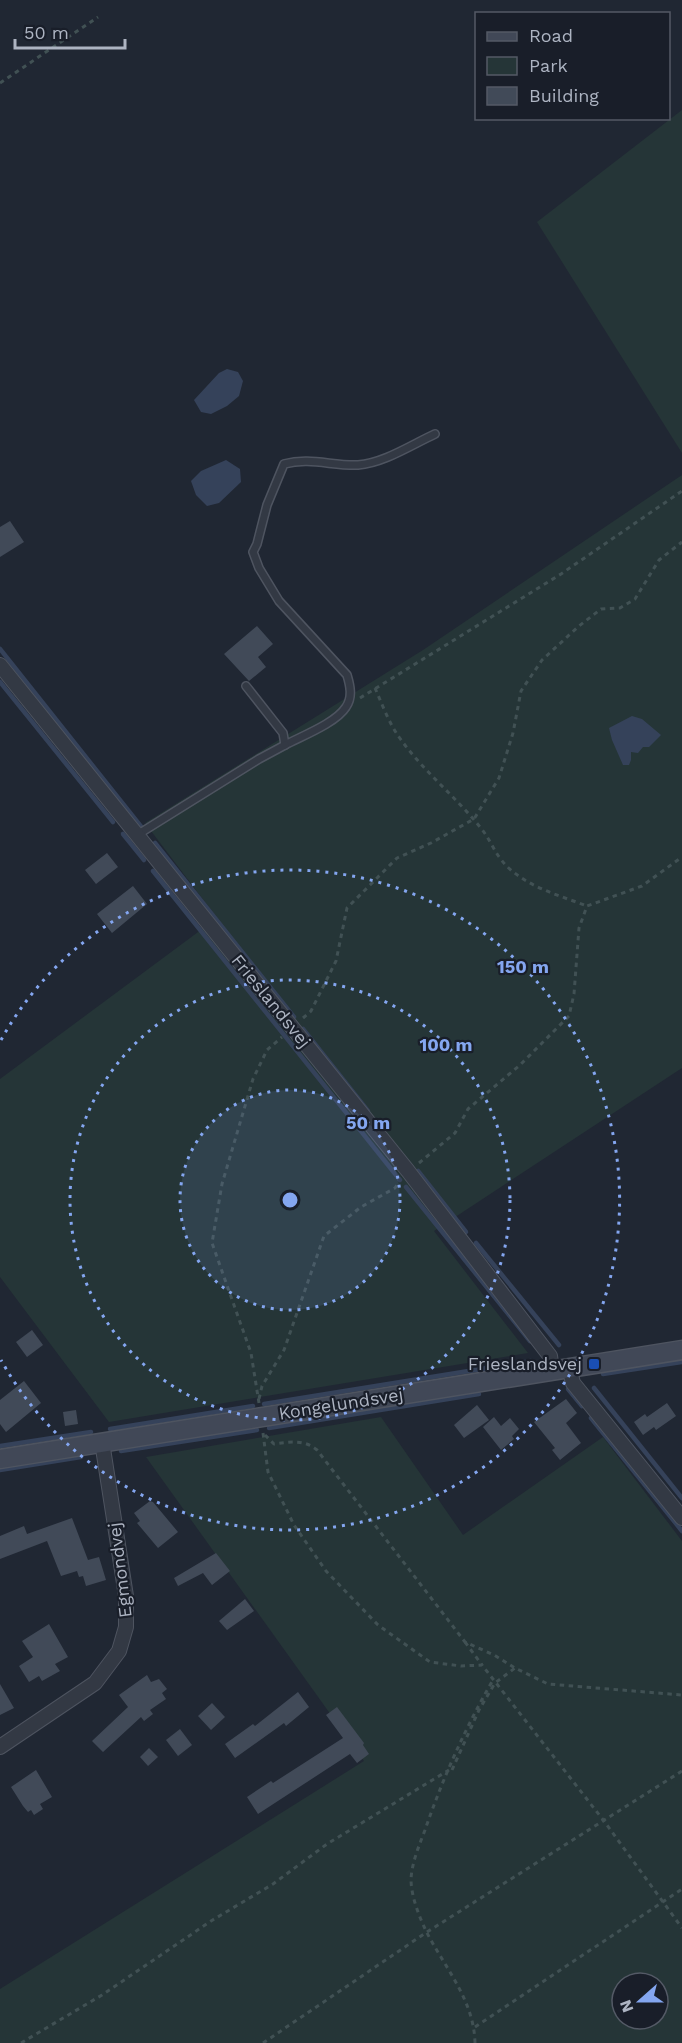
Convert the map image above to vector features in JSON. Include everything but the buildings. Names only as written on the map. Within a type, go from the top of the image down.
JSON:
[{"type":"street","name":"Frieslandsvej","points":[[0,665],[408,1171],[550,1356],[682,1518]]},
{"type":"street","name":"Kongelundsvej","points":[[0,1459],[682,1350]]},
{"type":"street","name":"Egmondvej","points":[[0,1747],[95,1683],[119,1651],[126,1627],[126,1596],[102,1442]]},
{"type":"lane","points":[[137,835],[259,759],[336,718],[347,707],[351,689],[347,675],[279,601],[259,568],[253,552],[258,544],[267,505],[284,464],[296,460],[315,460],[357,465],[377,461],[435,434]]},
{"type":"lane","points":[[246,686],[282,733],[285,745]]},
{"type":"path","points":[[0,83],[98,17]]},
{"type":"path","points":[[347,707],[561,574],[682,491]]},
{"type":"path","points":[[292,1028],[311,1011],[336,961],[347,908],[397,858],[431,843],[474,819],[499,778],[513,733],[521,691],[542,660],[601,609],[620,608],[635,599],[659,560],[682,542]]},
{"type":"path","points":[[375,688],[398,736],[485,832],[493,850],[511,870],[533,886],[587,906],[642,886],[682,857]]},
{"type":"path","points":[[482,1665],[461,1666],[430,1662],[378,1625],[326,1571],[294,1525],[268,1472],[259,1400],[262,1386],[284,1350],[324,1236],[361,1207],[395,1188],[408,1171],[455,1133],[468,1109],[520,1065],[569,1016],[574,994],[579,928],[587,906]]},
{"type":"path","points":[[280,1039],[267,1050],[247,1097],[222,1184],[212,1244],[251,1353],[264,1434],[274,1444],[300,1442],[311,1444],[317,1450],[604,1821],[682,1928]]},
{"type":"path","points":[[465,1642],[494,1654],[515,1668],[548,1684],[682,1695]]},
{"type":"path","points":[[475,2043],[474,2027],[464,1996],[427,1932],[418,1912],[411,1880],[414,1860],[470,1719],[494,1681],[515,1668]]},
{"type":"path","points":[[21,2043],[102,1995],[212,1921],[273,1884],[327,1844],[450,1770]]},
{"type":"path","points":[[263,2043],[427,1932],[682,1771]]},
{"type":"path","points":[[474,2027],[682,1889]]},
{"type":"green space","points":[[682,110],[682,453],[537,222]]},
{"type":"green space","points":[[682,475],[682,1068],[434,1231],[528,1353],[109,1422],[0,1277],[0,1079],[217,918],[145,823],[423,650]]},
{"type":"green space","points":[[381,1417],[463,1535],[603,1437],[682,1541],[682,2043],[0,2043],[0,1989],[364,1761],[146,1457]]},
{"type":"water","points":[[227,369],[238,372],[243,381],[239,396],[227,406],[211,414],[201,412],[194,400],[219,373]]},
{"type":"water","points":[[226,460],[240,469],[241,482],[219,503],[207,506],[196,495],[191,481],[201,471]]},
{"type":"water","points":[[632,716],[642,719],[661,735],[649,747],[643,747],[638,753],[631,752],[629,765],[623,765],[609,728]]},
{"type":"waterway","points":[[0,649],[143,829]]},
{"type":"waterway","points":[[0,682],[113,822]]},
{"type":"waterway","points":[[123,834],[144,860]]},
{"type":"waterway","points":[[155,843],[294,1017]]},
{"type":"waterway","points":[[153,871],[400,1180]]},
{"type":"waterway","points":[[303,1029],[368,1111]]},
{"type":"waterway","points":[[418,1171],[466,1232]]},
{"type":"waterway","points":[[406,1187],[530,1341]]},
{"type":"waterway","points":[[476,1243],[559,1345]]},
{"type":"waterway","points":[[264,1404],[531,1361]]},
{"type":"waterway","points":[[603,1374],[682,1362]]},
{"type":"waterway","points":[[594,1388],[682,1498]]},
{"type":"waterway","points":[[568,1389],[582,1406]]},
{"type":"waterway","points":[[269,1428],[479,1394]]},
{"type":"waterway","points":[[110,1429],[253,1406]]},
{"type":"waterway","points":[[591,1418],[682,1531]]},
{"type":"waterway","points":[[121,1451],[257,1430]]},
{"type":"waterway","points":[[0,1446],[91,1432]]},
{"type":"waterway","points":[[0,1470],[81,1457]]},
{"type":"place","name":"Frieslandsvej","points":[[594,1364]]}]
